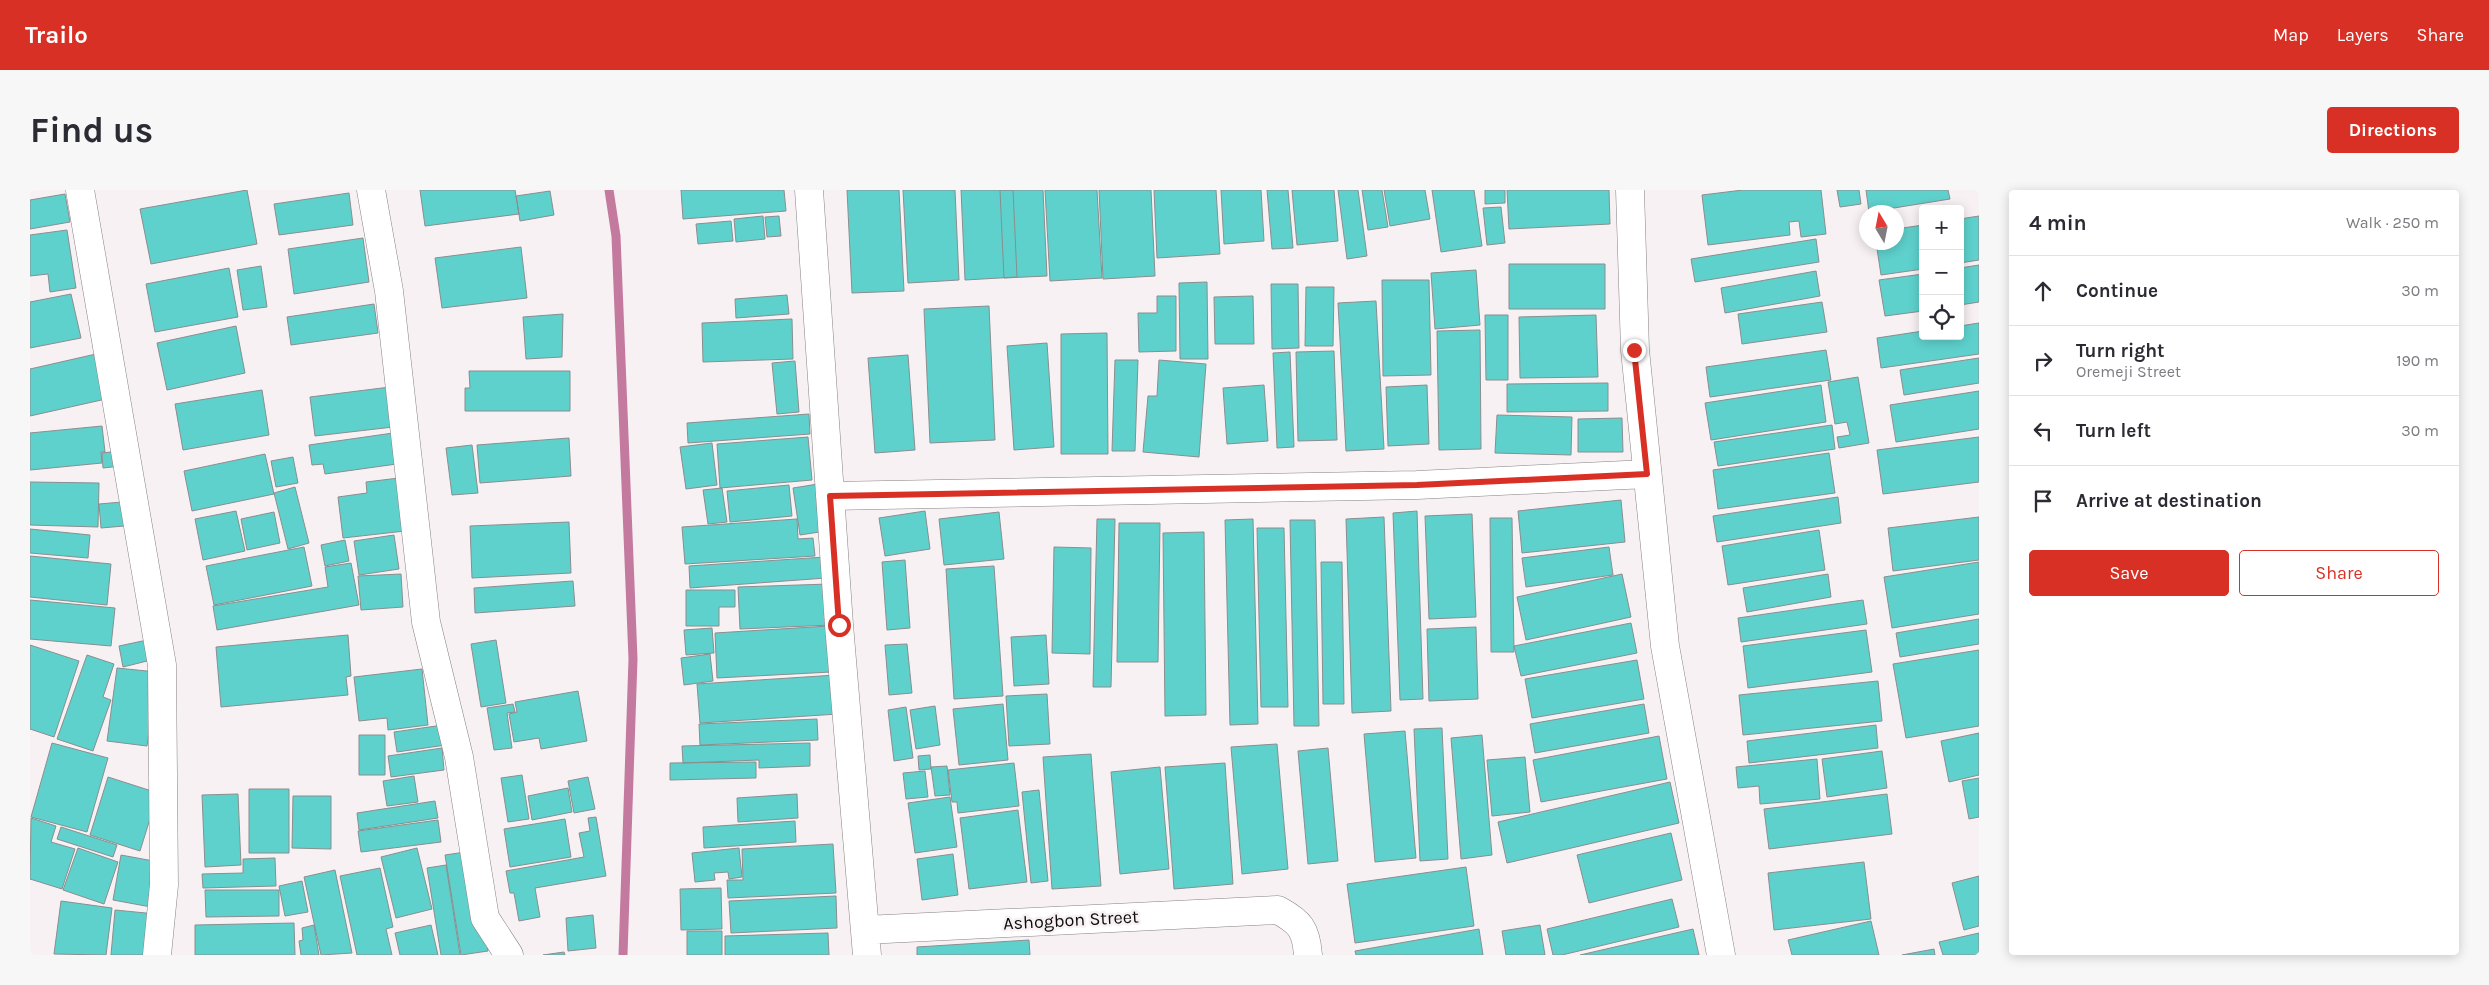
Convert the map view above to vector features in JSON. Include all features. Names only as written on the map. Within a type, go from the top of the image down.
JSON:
[{"type":"street","points":[[80,190],[162,665],[164,885],[157,955]]},
{"type":"street","points":[[371,190],[389,291],[426,622],[459,757],[485,918],[509,955]]},
{"type":"street","points":[[809,190],[830,496],[866,942]]},
{"type":"street","points":[[1630,190],[1634,350],[1665,646],[1721,955]]},
{"type":"street","points":[[830,496],[1417,485],[1647,474]]},
{"type":"street","name":"Ashogbon Street","points":[[866,942],[1278,910],[1296,919],[1307,938],[1308,955]]},
{"type":"building","points":[[247,190],[257,244],[151,264],[140,209]]},
{"type":"building","points":[[420,190],[515,190],[519,214],[425,226]]},
{"type":"building","points":[[681,190],[784,190],[786,211],[683,219]]},
{"type":"building","points":[[847,190],[899,190],[904,291],[852,293]]},
{"type":"building","points":[[903,190],[955,190],[959,280],[908,283]]},
{"type":"building","points":[[961,190],[1013,190],[1017,277],[965,280]]},
{"type":"building","points":[[1000,190],[1043,190],[1047,276],[1004,278]]},
{"type":"building","points":[[1045,190],[1097,190],[1102,278],[1050,281]]},
{"type":"building","points":[[1099,190],[1151,190],[1155,276],[1103,279]]},
{"type":"building","points":[[1154,190],[1216,190],[1220,254],[1157,258]]},
{"type":"building","points":[[1221,190],[1261,190],[1264,241],[1224,244]]},
{"type":"building","points":[[1267,190],[1288,190],[1293,248],[1272,249]]},
{"type":"building","points":[[1292,190],[1334,190],[1338,241],[1297,245]]},
{"type":"building","points":[[1338,190],[1358,190],[1367,256],[1347,259]]},
{"type":"building","points":[[1362,190],[1382,190],[1388,227],[1368,230]]},
{"type":"building","points":[[1384,190],[1425,190],[1430,219],[1390,226]]},
{"type":"building","points":[[1432,190],[1474,190],[1482,246],[1441,252]]},
{"type":"building","points":[[1485,190],[1505,190],[1505,203],[1485,204]]},
{"type":"building","points":[[1507,190],[1609,190],[1610,224],[1509,229]]},
{"type":"building","points":[[1743,190],[1821,190],[1826,234],[1801,237],[1799,221],[1789,222],[1790,235],[1708,245],[1702,195]]},
{"type":"building","points":[[1837,190],[1859,190],[1861,204],[1840,207]]},
{"type":"building","points":[[1866,190],[1948,190],[1950,199],[1904,206],[1868,205]]},
{"type":"building","points":[[550,191],[554,215],[520,221],[516,196]]},
{"type":"building","points":[[349,193],[353,225],[279,235],[274,204]]},
{"type":"building","points":[[65,194],[70,222],[30,229],[30,200]]},
{"type":"building","points":[[1501,207],[1505,243],[1487,245],[1483,208]]},
{"type":"building","points":[[763,216],[765,239],[736,242],[734,219]]},
{"type":"building","points":[[779,216],[781,236],[767,237],[765,217]]},
{"type":"building","points":[[1979,216],[1979,260],[1964,262],[1964,218]]},
{"type":"building","points":[[731,221],[733,241],[698,244],[696,224]]},
{"type":"building","points":[[1919,226],[1919,270],[1881,275],[1877,250],[1904,250],[1904,228]]},
{"type":"building","points":[[67,230],[76,288],[50,292],[48,274],[30,276],[30,235]]},
{"type":"building","points":[[363,238],[369,282],[294,294],[288,249]]},
{"type":"building","points":[[1816,239],[1819,262],[1695,282],[1691,259]]},
{"type":"building","points":[[521,247],[527,298],[442,308],[435,258]]},
{"type":"building","points":[[1509,264],[1605,264],[1605,309],[1509,309]]},
{"type":"building","points":[[1979,265],[1979,302],[1964,304],[1964,267]]},
{"type":"building","points":[[261,266],[267,307],[243,310],[237,270]]},
{"type":"building","points":[[229,268],[238,317],[155,332],[146,284]]},
{"type":"building","points":[[1476,270],[1480,325],[1435,329],[1431,273]]},
{"type":"building","points":[[1816,271],[1820,296],[1725,313],[1721,288]]},
{"type":"building","points":[[1919,275],[1919,312],[1885,316],[1879,280]]},
{"type":"building","points":[[1382,280],[1429,280],[1431,375],[1383,376]]},
{"type":"building","points":[[1207,282],[1208,359],[1180,359],[1179,283]]},
{"type":"building","points":[[1271,284],[1298,284],[1299,348],[1272,349]]},
{"type":"building","points":[[1306,287],[1334,287],[1333,346],[1305,346]]},
{"type":"building","points":[[71,294],[81,338],[30,348],[30,302]]},
{"type":"building","points":[[787,295],[789,314],[736,318],[735,299]]},
{"type":"building","points":[[1157,296],[1176,296],[1176,351],[1139,352],[1138,313],[1157,313]]},
{"type":"building","points":[[1253,296],[1254,344],[1215,344],[1214,297]]},
{"type":"building","points":[[1376,301],[1384,449],[1346,451],[1338,303]]},
{"type":"building","points":[[1822,302],[1827,332],[1742,344],[1738,314]]},
{"type":"building","points":[[374,304],[378,333],[291,345],[287,317]]},
{"type":"building","points":[[989,306],[995,440],[930,443],[924,309]]},
{"type":"building","points":[[563,314],[562,357],[526,359],[523,317]]},
{"type":"building","points":[[1485,315],[1508,315],[1508,380],[1486,380]]},
{"type":"building","points":[[1596,315],[1598,377],[1520,378],[1519,317]]},
{"type":"building","points":[[792,319],[793,359],[703,362],[702,323]]},
{"type":"building","points":[[1979,323],[1979,354],[1881,368],[1877,338],[1919,332],[1919,340],[1964,340],[1964,325]]},
{"type":"building","points":[[236,326],[245,373],[167,390],[157,343]]},
{"type":"building","points":[[1480,330],[1481,449],[1439,450],[1437,331]]},
{"type":"building","points":[[1107,333],[1108,454],[1061,454],[1061,334]]},
{"type":"building","points":[[1047,343],[1054,447],[1014,450],[1007,346]]},
{"type":"building","points":[[1826,350],[1831,380],[1710,397],[1706,367]]},
{"type":"building","points":[[1334,351],[1337,440],[1298,441],[1296,352]]},
{"type":"building","points":[[1290,352],[1294,447],[1277,448],[1273,353]]},
{"type":"building","points":[[96,354],[106,399],[30,416],[30,369]]},
{"type":"building","points":[[908,355],[915,450],[875,453],[868,358]]},
{"type":"building","points":[[1979,358],[1979,383],[1904,395],[1900,370]]},
{"type":"building","points":[[1115,360],[1138,360],[1135,451],[1112,451]]},
{"type":"building","points":[[1159,360],[1206,364],[1199,457],[1143,452],[1148,396],[1157,396]]},
{"type":"building","points":[[795,361],[799,412],[777,414],[772,363]]},
{"type":"building","points":[[469,371],[570,371],[570,411],[465,411],[465,388],[470,388]]},
{"type":"building","points":[[1858,377],[1869,443],[1839,448],[1837,437],[1850,435],[1847,422],[1835,424],[1828,382]]},
{"type":"building","points":[[1608,383],[1608,411],[1507,412],[1507,384]]},
{"type":"building","points":[[1264,385],[1268,441],[1227,444],[1223,388]]},
{"type":"building","points":[[1427,385],[1429,444],[1388,446],[1386,387]]},
{"type":"building","points":[[1821,385],[1826,422],[1711,440],[1705,403]]},
{"type":"building","points":[[398,386],[402,426],[315,436],[310,397]]},
{"type":"building","points":[[262,390],[269,435],[183,450],[175,404]]},
{"type":"building","points":[[1979,391],[1979,429],[1896,442],[1890,405]]},
{"type":"building","points":[[809,414],[810,434],[688,443],[687,423]]},
{"type":"building","points":[[1497,415],[1572,417],[1571,455],[1495,453]]},
{"type":"building","points":[[1622,418],[1623,452],[1578,452],[1578,419]]},
{"type":"building","points":[[1832,425],[1835,449],[1718,466],[1714,442]]},
{"type":"building","points":[[102,426],[105,452],[101,452],[102,463],[30,470],[30,433]]},
{"type":"building","points":[[400,432],[404,463],[325,474],[323,464],[312,465],[309,445]]},
{"type":"building","points":[[808,437],[812,480],[720,488],[717,444]]},
{"type":"building","points":[[1979,437],[1979,482],[1883,494],[1877,450]]},
{"type":"building","points":[[569,438],[571,476],[480,483],[477,445]]},
{"type":"building","points":[[712,443],[717,485],[686,489],[680,447]]},
{"type":"building","points":[[472,445],[478,493],[452,495],[446,448]]},
{"type":"building","points":[[119,451],[121,466],[103,468],[102,453]]},
{"type":"building","points":[[1829,453],[1835,493],[1718,509],[1713,470]]},
{"type":"building","points":[[265,454],[274,494],[192,511],[184,471]]},
{"type":"building","points":[[293,457],[298,483],[276,487],[271,461]]},
{"type":"building","points":[[399,478],[405,531],[343,538],[338,497],[367,493],[366,482]]},
{"type":"building","points":[[30,482],[99,483],[98,527],[30,525]]},
{"type":"building","points":[[818,484],[826,531],[800,535],[793,488]]},
{"type":"building","points":[[789,485],[792,516],[730,522],[727,491]]},
{"type":"building","points":[[295,487],[309,543],[288,549],[274,493]]},
{"type":"building","points":[[722,488],[727,522],[708,524],[703,490]]},
{"type":"building","points":[[1838,497],[1841,523],[1717,542],[1713,516]]},
{"type":"building","points":[[1621,500],[1625,542],[1522,553],[1518,511]]},
{"type":"building","points":[[122,502],[124,526],[101,528],[99,504]]},
{"type":"building","points":[[236,511],[245,551],[203,560],[195,519]]},
{"type":"building","points":[[925,511],[930,549],[885,556],[879,518]]},
{"type":"building","points":[[1417,511],[1423,699],[1400,700],[1393,513]]},
{"type":"building","points":[[274,512],[280,543],[247,550],[241,519]]},
{"type":"building","points":[[999,512],[1004,559],[944,565],[939,519]]},
{"type":"building","points":[[1472,514],[1476,617],[1429,619],[1425,516]]},
{"type":"building","points":[[1384,517],[1391,711],[1352,713],[1346,519]]},
{"type":"building","points":[[1979,517],[1979,560],[1893,571],[1888,528]]},
{"type":"building","points":[[1490,518],[1512,518],[1514,652],[1491,652]]},
{"type":"building","points":[[797,519],[798,539],[813,538],[815,556],[685,564],[682,527]]},
{"type":"building","points":[[1097,519],[1115,519],[1111,687],[1093,687]]},
{"type":"building","points":[[1253,519],[1258,724],[1230,725],[1225,520]]},
{"type":"building","points":[[1290,520],[1315,520],[1319,726],[1294,726]]},
{"type":"building","points":[[569,522],[571,573],[472,578],[470,526]]},
{"type":"building","points":[[1119,523],[1160,523],[1158,662],[1117,662]]},
{"type":"building","points":[[1257,528],[1284,528],[1288,707],[1261,707]]},
{"type":"building","points":[[30,529],[90,535],[88,558],[30,553]]},
{"type":"building","points":[[1819,530],[1825,570],[1728,585],[1722,546]]},
{"type":"building","points":[[1204,532],[1206,715],[1165,716],[1163,533]]},
{"type":"building","points":[[394,535],[399,569],[359,575],[354,541]]},
{"type":"building","points":[[345,540],[349,561],[325,566],[321,545]]},
{"type":"building","points":[[304,547],[312,586],[214,605],[206,566]]},
{"type":"building","points":[[1054,547],[1091,548],[1090,654],[1052,653]]},
{"type":"building","points":[[1609,547],[1613,575],[1526,587],[1522,558]]},
{"type":"building","points":[[30,556],[111,564],[107,605],[30,597]]},
{"type":"building","points":[[825,557],[826,578],[690,588],[689,566]]},
{"type":"building","points":[[905,560],[910,628],[887,630],[882,562]]},
{"type":"building","points":[[1321,562],[1342,562],[1344,704],[1323,704]]},
{"type":"building","points":[[1979,562],[1979,614],[1892,628],[1884,577]]},
{"type":"building","points":[[351,563],[359,605],[217,630],[213,606],[328,587],[325,567]]},
{"type":"building","points":[[994,566],[1003,696],[954,699],[946,569]]},
{"type":"building","points":[[401,574],[403,607],[361,610],[358,576]]},
{"type":"building","points":[[1622,574],[1631,617],[1526,640],[1517,597]]},
{"type":"building","points":[[1828,574],[1831,597],[1747,612],[1743,588]]},
{"type":"building","points":[[573,581],[575,606],[475,613],[474,588]]},
{"type":"building","points":[[829,584],[831,625],[740,629],[738,587]]},
{"type":"building","points":[[686,590],[735,590],[735,607],[719,607],[719,626],[686,626]]},
{"type":"building","points":[[30,600],[115,608],[111,646],[30,639]]},
{"type":"building","points":[[1863,600],[1867,624],[1741,642],[1738,618]]},
{"type":"building","points":[[1979,619],[1979,644],[1900,657],[1896,633]]},
{"type":"building","points":[[1631,623],[1637,653],[1521,676],[1514,646]]},
{"type":"building","points":[[829,626],[831,672],[717,678],[715,633]]},
{"type":"building","points":[[1476,627],[1478,699],[1429,701],[1427,629]]},
{"type":"building","points":[[712,628],[714,653],[686,655],[684,630]]},
{"type":"building","points":[[1866,630],[1872,672],[1748,688],[1743,646]]},
{"type":"building","points":[[348,635],[351,676],[346,677],[348,695],[221,707],[216,647]]},
{"type":"building","points":[[1046,635],[1049,684],[1014,686],[1011,637]]},
{"type":"building","points":[[147,640],[151,660],[123,667],[119,646]]},
{"type":"building","points":[[496,640],[506,703],[481,707],[471,644]]},
{"type":"building","points":[[907,644],[912,693],[889,695],[885,645]]},
{"type":"building","points":[[30,645],[79,661],[54,737],[30,729]]},
{"type":"building","points":[[1979,650],[1979,726],[1906,738],[1893,664]]},
{"type":"building","points":[[710,654],[713,681],[684,685],[681,658]]},
{"type":"building","points":[[87,655],[114,664],[103,697],[111,700],[93,751],[57,739]]},
{"type":"building","points":[[1637,660],[1644,699],[1532,718],[1525,679]]},
{"type":"building","points":[[117,668],[157,672],[147,746],[107,741]]},
{"type":"building","points":[[422,669],[428,725],[388,730],[387,718],[359,721],[354,677]]},
{"type":"building","points":[[836,675],[838,714],[700,723],[697,684]]},
{"type":"building","points":[[1878,681],[1882,721],[1743,735],[1739,695]]},
{"type":"building","points":[[578,691],[587,741],[541,749],[539,738],[514,742],[509,714],[517,712],[515,702]]},
{"type":"building","points":[[1047,694],[1050,744],[1009,746],[1006,696]]},
{"type":"building","points":[[513,704],[515,712],[507,713],[512,748],[494,750],[487,708]]},
{"type":"building","points":[[1003,704],[1008,760],[959,765],[953,709]]},
{"type":"building","points":[[1644,704],[1649,733],[1535,753],[1530,724]]},
{"type":"building","points":[[935,706],[940,745],[916,749],[910,710]]},
{"type":"building","points":[[906,707],[913,758],[894,761],[888,710]]},
{"type":"building","points":[[817,719],[818,740],[700,745],[699,724]]},
{"type":"building","points":[[450,724],[453,744],[397,752],[394,732]]},
{"type":"building","points":[[1876,725],[1878,748],[1749,763],[1747,741]]},
{"type":"building","points":[[1442,728],[1448,859],[1420,861],[1414,729]]},
{"type":"building","points":[[1405,731],[1416,858],[1375,862],[1364,734]]},
{"type":"building","points":[[1979,733],[1979,775],[1949,782],[1941,741]]},
{"type":"building","points":[[359,735],[385,735],[385,775],[359,775]]},
{"type":"building","points":[[1482,735],[1492,855],[1461,859],[1451,738]]},
{"type":"building","points":[[1659,736],[1667,779],[1541,802],[1533,760]]},
{"type":"building","points":[[52,743],[108,758],[87,832],[31,817]]},
{"type":"building","points":[[810,743],[810,766],[759,768],[759,760],[683,763],[682,746]]},
{"type":"building","points":[[1277,744],[1288,869],[1242,874],[1231,747]]},
{"type":"building","points":[[442,748],[444,770],[391,777],[388,756]]},
{"type":"building","points":[[1328,748],[1338,861],[1308,864],[1298,751]]},
{"type":"building","points":[[1882,751],[1887,788],[1827,797],[1822,759]]},
{"type":"building","points":[[1091,754],[1101,886],[1052,889],[1043,757]]},
{"type":"building","points":[[930,755],[931,769],[919,770],[918,756]]},
{"type":"building","points":[[1525,757],[1530,812],[1492,816],[1487,760]]},
{"type":"building","points":[[1817,759],[1820,799],[1760,804],[1759,786],[1738,788],[1736,767]]},
{"type":"building","points":[[756,762],[756,778],[670,780],[670,763]]},
{"type":"building","points":[[1014,763],[1019,806],[958,813],[957,802],[952,802],[948,770]]},
{"type":"building","points":[[1225,763],[1233,884],[1174,889],[1165,767]]},
{"type":"building","points":[[947,766],[950,795],[935,796],[931,767]]},
{"type":"building","points":[[1160,767],[1169,869],[1120,874],[1111,772]]},
{"type":"building","points":[[925,771],[928,797],[906,799],[903,773]]},
{"type":"building","points":[[522,775],[529,819],[508,822],[501,778]]},
{"type":"building","points":[[414,776],[418,802],[387,806],[383,781]]},
{"type":"building","points":[[108,777],[158,793],[140,851],[90,835]]},
{"type":"building","points":[[588,777],[595,809],[574,813],[568,781]]},
{"type":"building","points":[[1979,778],[1979,817],[1969,819],[1962,781]]},
{"type":"building","points":[[1670,782],[1679,823],[1507,863],[1498,822]]},
{"type":"building","points":[[568,788],[572,812],[532,820],[528,796]]},
{"type":"building","points":[[249,789],[289,789],[289,853],[249,853]]},
{"type":"building","points":[[1039,790],[1048,881],[1031,883],[1022,792]]},
{"type":"building","points":[[238,794],[241,865],[205,867],[202,795]]},
{"type":"building","points":[[797,794],[798,818],[738,822],[737,798]]},
{"type":"building","points":[[1887,794],[1892,834],[1769,849],[1764,809]]},
{"type":"building","points":[[293,796],[331,796],[331,849],[292,848]]},
{"type":"building","points":[[950,797],[957,847],[915,853],[908,803]]},
{"type":"building","points":[[435,801],[438,818],[359,830],[357,813]]},
{"type":"building","points":[[1018,810],[1027,882],[969,889],[960,818]]},
{"type":"building","points":[[596,817],[606,876],[535,888],[540,917],[519,921],[514,893],[510,893],[506,871],[584,857],[579,833],[590,831],[588,818]]},
{"type":"building","points":[[31,818],[56,826],[51,842],[75,849],[62,889],[30,879]]},
{"type":"building","points":[[565,819],[571,857],[510,867],[504,829]]},
{"type":"building","points":[[438,820],[441,842],[361,852],[358,831]]},
{"type":"building","points":[[795,821],[796,842],[704,848],[703,827]]},
{"type":"building","points":[[61,827],[117,845],[113,857],[57,839]]},
{"type":"building","points":[[1671,833],[1682,880],[1589,903],[1577,855]]},
{"type":"building","points":[[833,844],[836,893],[728,898],[727,880],[743,880],[742,849]]},
{"type":"building","points":[[78,848],[118,862],[104,904],[63,890]]},
{"type":"building","points":[[417,848],[432,909],[396,918],[381,857]]},
{"type":"building","points":[[739,848],[742,877],[729,879],[728,872],[714,873],[715,880],[695,882],[692,853]]},
{"type":"building","points":[[472,851],[488,951],[461,955],[445,855]]},
{"type":"building","points":[[953,854],[958,895],[922,900],[917,859]]},
{"type":"building","points":[[121,855],[159,862],[151,907],[113,900]]},
{"type":"building","points":[[275,858],[276,886],[203,888],[202,874],[243,873],[243,859]]},
{"type":"building","points":[[1864,862],[1871,919],[1774,930],[1768,873]]},
{"type":"building","points":[[446,865],[460,955],[441,955],[427,868]]},
{"type":"building","points":[[1466,867],[1474,926],[1355,943],[1347,884]]},
{"type":"building","points":[[380,868],[393,927],[386,929],[392,955],[357,955],[340,876]]},
{"type":"building","points":[[335,870],[352,953],[321,955],[304,877]]},
{"type":"building","points":[[1979,876],[1979,926],[1964,930],[1952,883]]},
{"type":"building","points":[[302,881],[308,912],[285,916],[279,886]]},
{"type":"building","points":[[721,888],[722,929],[681,930],[680,889]]},
{"type":"building","points":[[205,890],[279,890],[279,916],[206,917]]},
{"type":"building","points":[[836,896],[837,928],[731,933],[729,901]]},
{"type":"building","points":[[1672,899],[1679,927],[1562,955],[1553,955],[1547,929]]},
{"type":"building","points":[[61,901],[112,908],[106,955],[54,954]]},
{"type":"building","points":[[115,910],[156,914],[152,955],[111,955]]},
{"type":"building","points":[[593,915],[596,948],[568,951],[566,918]]},
{"type":"building","points":[[1871,921],[1879,955],[1792,955],[1788,940]]},
{"type":"building","points":[[294,923],[295,955],[195,955],[195,925]]},
{"type":"building","points":[[314,925],[319,955],[301,955],[299,941],[303,940],[302,928]]},
{"type":"building","points":[[431,925],[438,955],[400,955],[395,933]]},
{"type":"building","points":[[1540,925],[1545,955],[1506,955],[1502,931]]},
{"type":"building","points":[[1479,929],[1483,955],[1356,955],[1355,951]]},
{"type":"building","points":[[1693,929],[1699,955],[1580,955]]},
{"type":"building","points":[[687,931],[722,931],[722,955],[687,955]]},
{"type":"building","points":[[828,933],[829,955],[725,955],[725,936]]},
{"type":"building","points":[[1979,933],[1979,955],[1943,955],[1939,942]]},
{"type":"building","points":[[1029,940],[1030,955],[917,955],[917,947]]},
{"type":"building","points":[[1934,949],[1935,955],[1902,955]]},
{"type":"building","points":[[564,952],[565,955],[543,955]]},
{"type":"waterway","points":[[609,190],[616,236],[633,659],[623,955]]},
{"type":"route","points":[[839,625],[830,496],[1417,485],[1647,474],[1634,350]]}]
